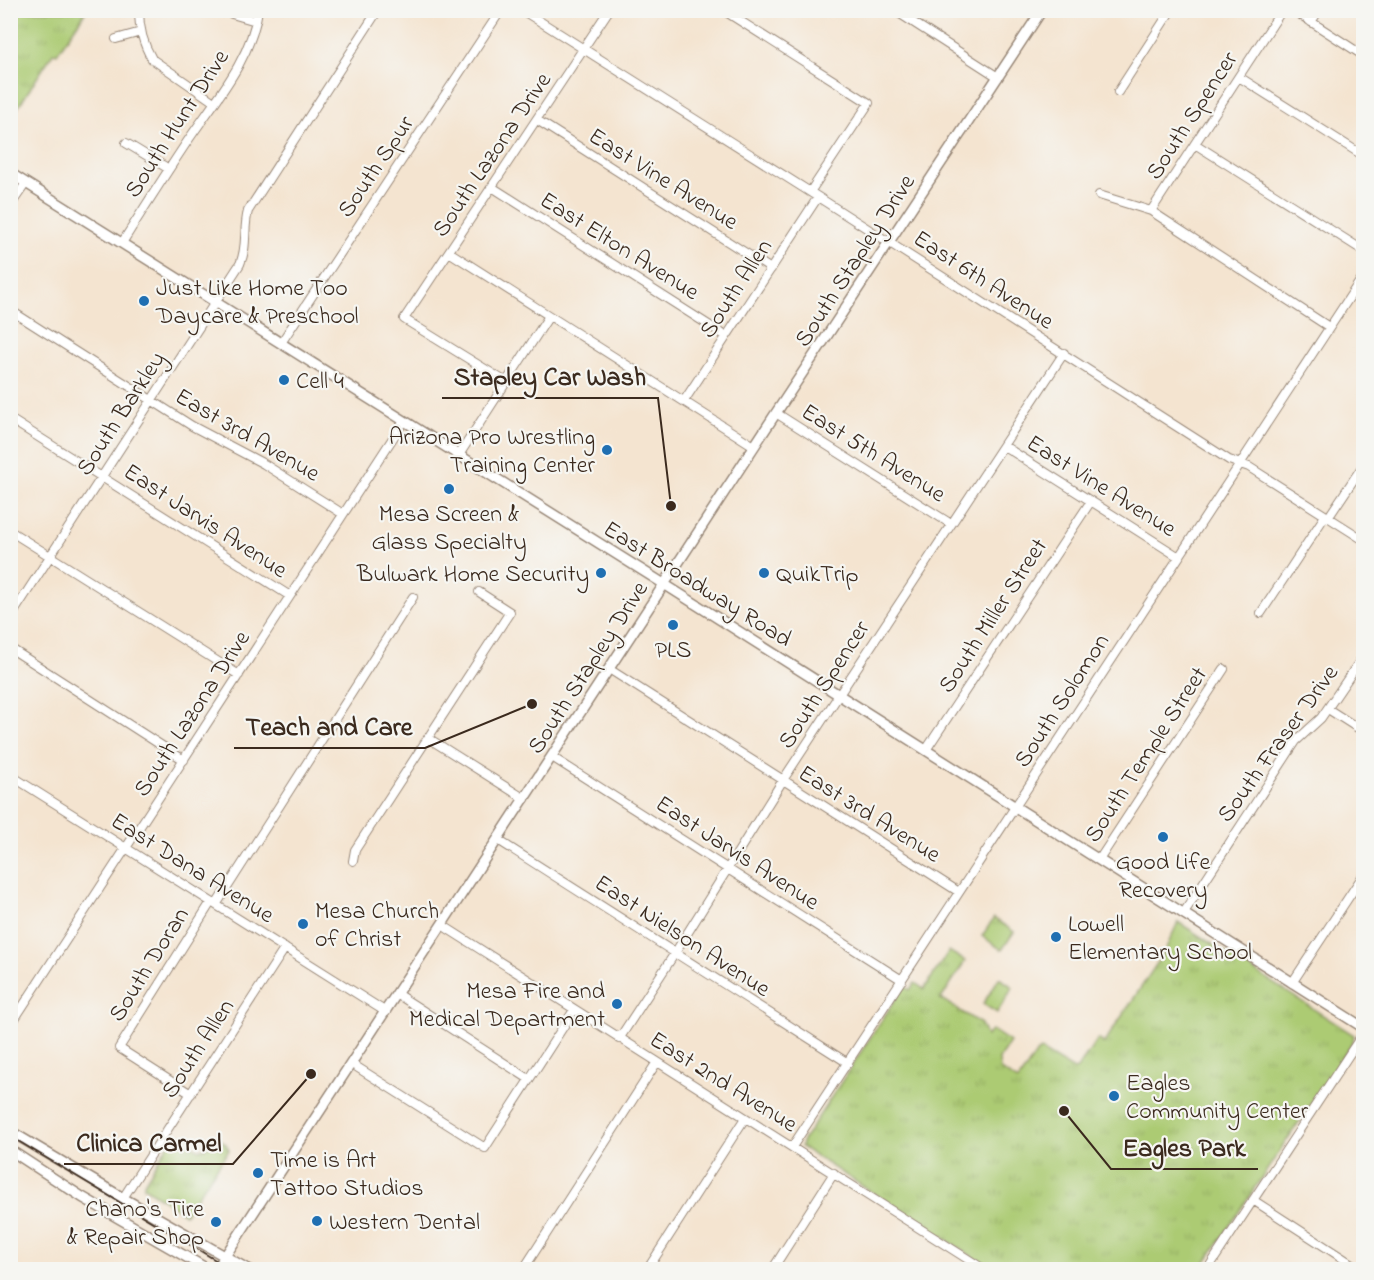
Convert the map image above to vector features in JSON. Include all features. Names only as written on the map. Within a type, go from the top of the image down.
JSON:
[{"type":"main road","name":"South Stapley Drive","points":[[216,1269],[1042,10]]},
{"type":"main road","name":"East Broadway Road","points":[[10,173],[664,584],[1364,1030]]},
{"type":"main road","points":[[10,1131],[249,1269]]},
{"type":"main road","points":[[10,1150],[101,1209],[209,1269]]},
{"type":"street","points":[[139,10],[141,32],[152,59],[214,102]]},
{"type":"street","name":"South Hunt Drive","points":[[122,243],[238,68],[251,40],[258,10]]},
{"type":"street","name":"South Barkley","points":[[10,618],[240,264],[246,252],[245,223],[248,211],[378,10]]},
{"type":"street","name":"South Spur","points":[[281,343],[501,10]]},
{"type":"street","name":"East 6th Avenue","points":[[522,10],[818,196],[1229,460],[1250,467],[1364,540]]},
{"type":"street","name":"South Lazona Drive","points":[[506,382],[404,319],[609,10]]},
{"type":"street","points":[[723,10],[869,103],[810,192]]},
{"type":"street","points":[[1118,92],[1172,10]]},
{"type":"street","name":"South Spencer","points":[[1151,211],[1282,10]]},
{"type":"street","points":[[1293,10],[1364,56]]},
{"type":"street","points":[[1311,22],[1319,10]]},
{"type":"street","points":[[897,11],[998,77]]},
{"type":"street","points":[[232,14],[256,21]]},
{"type":"street","points":[[116,39],[141,32]]},
{"type":"street","points":[[1239,77],[1364,156]]},
{"type":"street","name":"East Vine Avenue","points":[[537,120],[771,269]]},
{"type":"street","points":[[126,143],[169,169]]},
{"type":"street","points":[[1195,144],[1364,251]]},
{"type":"street","points":[[10,206],[26,183]]},
{"type":"street","name":"East Elton Avenue","points":[[492,187],[726,336]]},
{"type":"street","points":[[1099,195],[1151,211],[1329,327]]},
{"type":"street","name":"South Allen","points":[[684,401],[818,196]]},
{"type":"street","points":[[449,252],[754,446]]},
{"type":"street","name":"South Solomon","points":[[792,1147],[1364,275]]},
{"type":"street","name":"East 3rd Avenue","points":[[10,310],[192,426],[264,464],[344,514]]},
{"type":"street","points":[[459,455],[549,316]]},
{"type":"street","name":"South Spencer","points":[[619,1038],[783,780],[1064,353]]},
{"type":"street","name":"East 5th Avenue","points":[[776,413],[951,524]]},
{"type":"street","name":"East Jarvis Avenue","points":[[10,419],[290,596]]},
{"type":"street","name":"South Lazona Drive","points":[[10,1026],[404,420]]},
{"type":"street","name":"East Vine Avenue","points":[[1004,446],[1179,557]]},
{"type":"street","points":[[1261,614],[1364,464]]},
{"type":"street","name":"South Miller Street","points":[[926,750],[1091,501]]},
{"type":"street","points":[[10,531],[239,675]]},
{"type":"street","points":[[353,861],[355,850],[510,612],[479,592]]},
{"type":"street","name":"South Doran","points":[[191,1094],[119,1048],[413,597]]},
{"type":"street","points":[[10,648],[184,760]]},
{"type":"street","name":"South Fraser Drive","points":[[1183,914],[1292,747],[1328,710],[1364,655]]},
{"type":"street","name":"East 3rd Avenue","points":[[609,669],[959,892]]},
{"type":"street","name":"South Temple Street","points":[[1099,860],[1224,669]]},
{"type":"street","points":[[1328,710],[1364,732]]},
{"type":"street","points":[[428,738],[525,798]]},
{"type":"street","name":"East Jarvis Avenue","points":[[552,757],[902,980]]},
{"type":"street","name":"East Dana Avenue","points":[[10,775],[386,1012]]},
{"type":"street","name":"East Nielson Avenue","points":[[498,840],[848,1063]]},
{"type":"street","points":[[1292,983],[1364,874]]},
{"type":"street","name":"East 2nd Avenue","points":[[442,925],[985,1269]]},
{"type":"street","name":"South Allen","points":[[123,1198],[285,948]]},
{"type":"street","points":[[397,994],[529,1079]]},
{"type":"street","points":[[352,1064],[485,1148],[574,1010]]},
{"type":"street","points":[[1208,1269],[1364,1030]]},
{"type":"street","points":[[523,1269],[657,1062]]},
{"type":"street","points":[[647,1269],[745,1118]]},
{"type":"street","points":[[772,1269],[834,1173]]},
{"type":"street","points":[[1253,1200],[1361,1269]]},
{"type":"green space","points":[[10,11],[86,11],[57,54],[53,53],[11,118]]},
{"type":"green space","points":[[994,918],[1014,932],[1002,950],[982,936]]},
{"type":"green space","points":[[1178,922],[1354,1035],[1353,1041],[1201,1269],[992,1269],[801,1147],[802,1142],[904,986],[910,990],[915,983],[924,989],[949,951],[965,961],[941,999],[981,1024],[986,1036],[992,1030],[1010,1042],[999,1059],[1000,1070],[1018,1081],[1037,1052],[1041,1050],[1074,1070],[1098,1039],[1104,1043],[1164,953]]},
{"type":"green space","points":[[999,978],[1013,987],[997,1013],[983,1004]]},
{"type":"green space","points":[[174,1135],[199,1150],[209,1146],[216,1138],[224,1142],[229,1150],[185,1214],[144,1187],[144,1183]]},
{"type":"tram line","points":[[10,1136],[232,1270]]},
{"type":"place","name":"Just Like Home Too Daycare & Preschool","points":[[144,301]]},
{"type":"place","name":"Cell 4","points":[[284,380]]},
{"type":"place","name":"Arizona Pro Wrestling Training Center","points":[[607,450]]},
{"type":"place","name":"Mesa Screen & Glass Specialty","points":[[449,489]]},
{"type":"place","name":"Stapley Car Wash","points":[[671,506]]},
{"type":"place","name":"Bulwark Home Security","points":[[601,573]]},
{"type":"place","name":"QuikTrip","points":[[764,573]]},
{"type":"place","name":"PLS","points":[[673,625]]},
{"type":"place","name":"Teach and Care","points":[[532,704]]},
{"type":"place","name":"Good Life Recovery","points":[[1163,837]]},
{"type":"place","name":"Mesa Church of Christ","points":[[303,924]]},
{"type":"place","name":"Lowell Elementary School","points":[[1056,937]]},
{"type":"place","name":"Mesa Fire and Medical Department","points":[[617,1004]]},
{"type":"place","name":"Clinica Carmel","points":[[311,1074]]},
{"type":"place","name":"Eagles Community Center","points":[[1114,1096]]},
{"type":"place","name":"Eagles Park","points":[[1064,1111]]},
{"type":"place","name":"Time is Art Tattoo Studios","points":[[258,1173]]},
{"type":"place","name":"Western Dental","points":[[317,1221]]},
{"type":"place","name":"Chano's Tire & Repair Shop","points":[[216,1222]]}]
